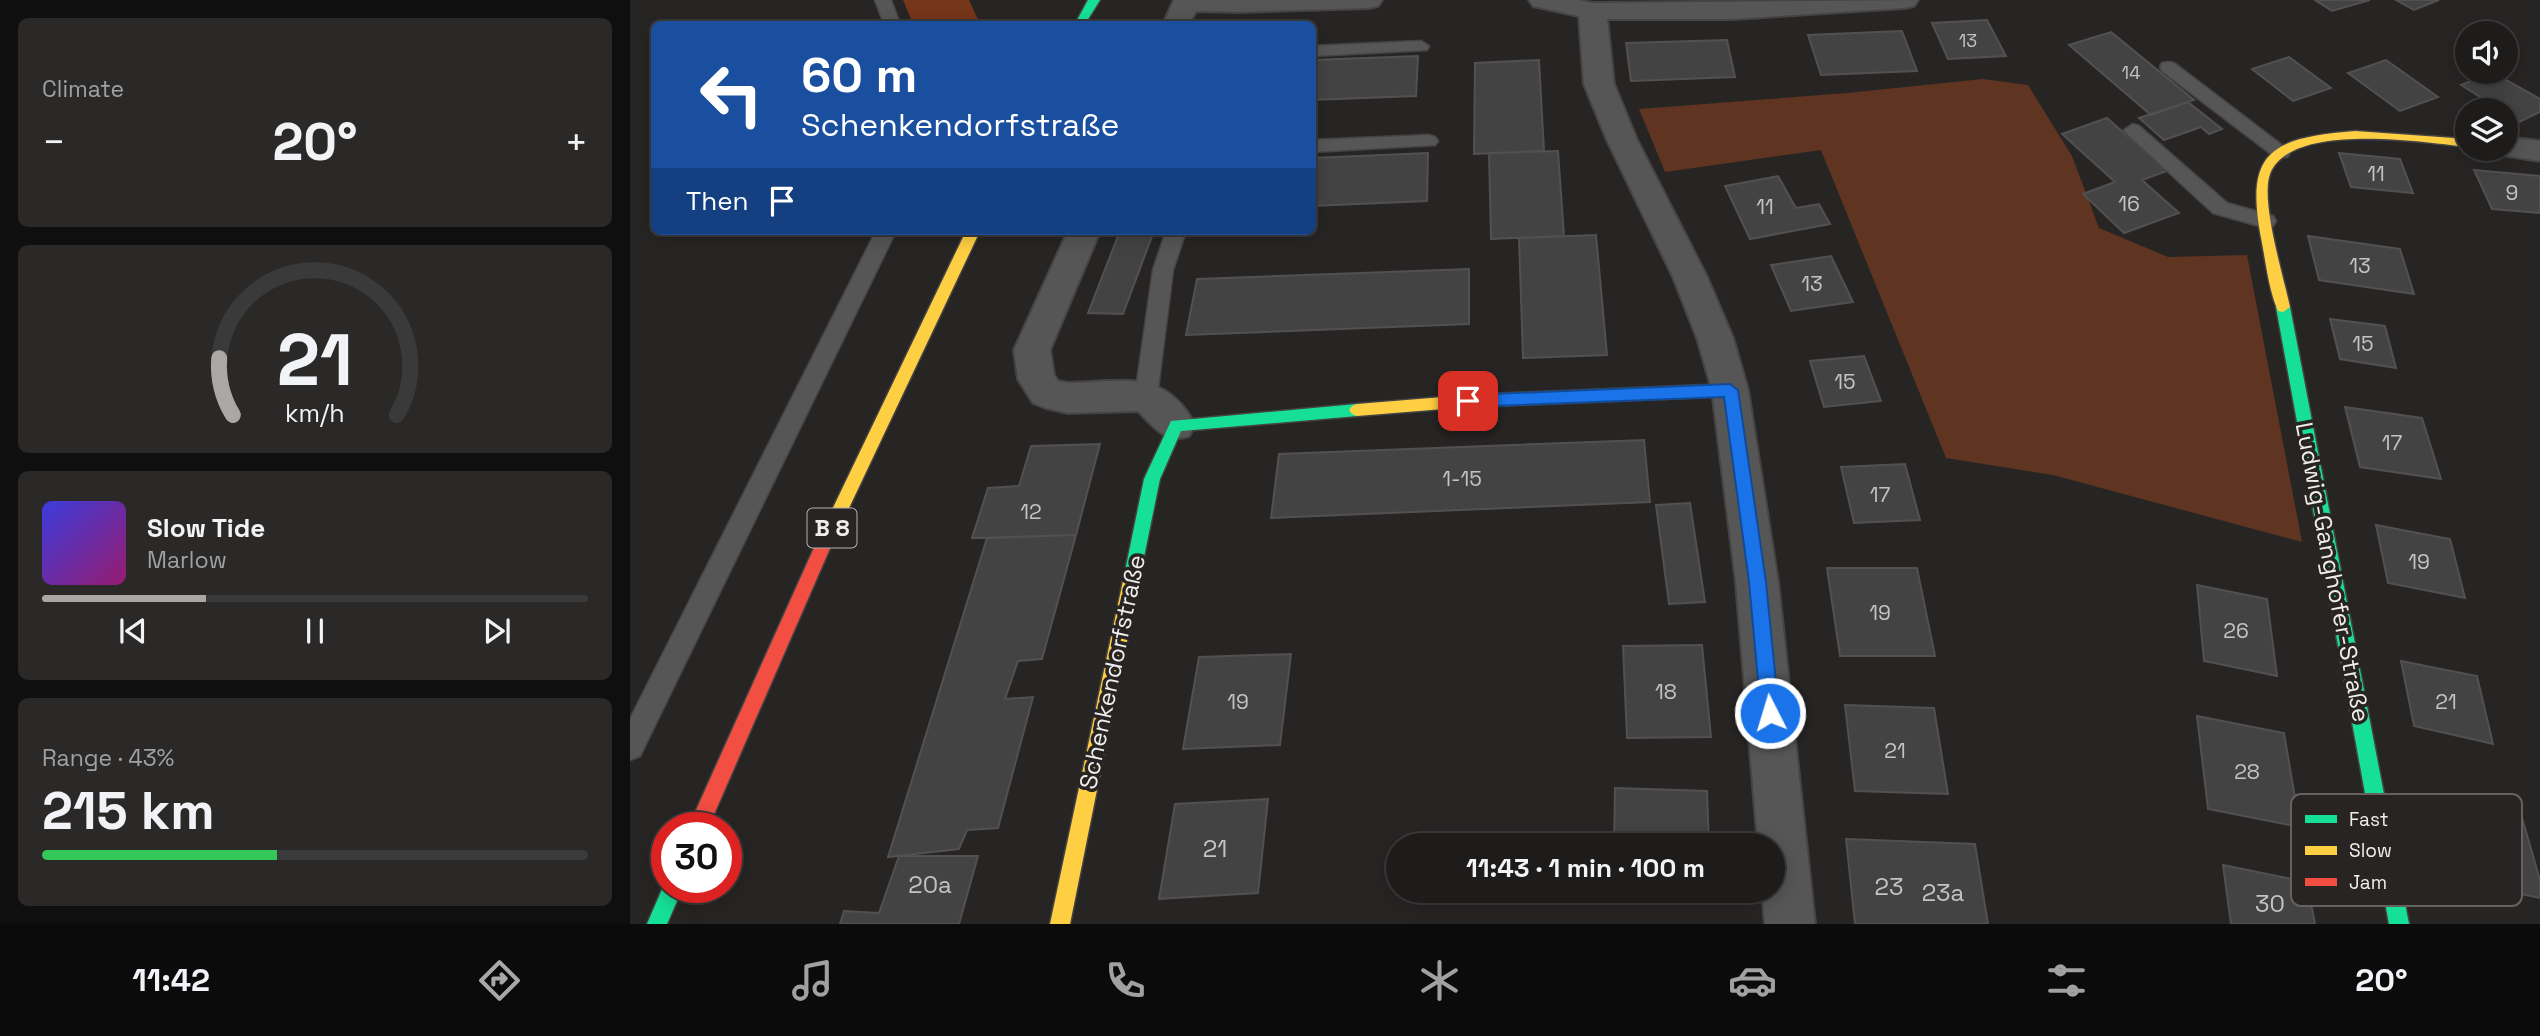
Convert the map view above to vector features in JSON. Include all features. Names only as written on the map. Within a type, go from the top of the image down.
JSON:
[{"type":"street","points":[[1082,21],[1094,0]]},
{"type":"street","points":[[1183,9],[1239,4],[1368,0]]},
{"type":"street","points":[[1544,0],[1592,11],[1732,10],[1904,0]]},
{"type":"street","points":[[1592,11],[1599,85],[1622,140],[1690,277],[1715,338],[1730,390],[1757,582],[1790,924]]},
{"type":"street","points":[[2281,153],[2301,142],[2357,134],[2455,143]]},
{"type":"street","points":[[2518,148],[2540,151]]},
{"type":"street","name":"Ludwig-Ganghofer-Straße","points":[[2281,153],[2265,170],[2261,192],[2374,794]]},
{"type":"street","name":"B 8","points":[[705,812],[816,561],[971,235]]},
{"type":"street","points":[[1082,235],[1031,350],[1036,379],[1046,393],[1068,398],[1146,396],[1176,425],[1468,401],[1730,390]]},
{"type":"street","name":"Schenkendorfstraße","points":[[1060,924],[1152,479],[1176,425]]},
{"type":"street","points":[[657,924],[666,903]]},
{"type":"street","name":"Ludwig-Ganghofer-Straße","points":[[2396,906],[2399,924]]},
{"type":"lane","points":[[883,0],[891,21]]},
{"type":"lane","points":[[1316,51],[1421,46]]},
{"type":"lane","points":[[2168,67],[2281,153]]},
{"type":"lane","points":[[2133,130],[2220,208],[2266,221]]},
{"type":"lane","points":[[1316,146],[1429,141]]},
{"type":"lane","points":[[630,747],[884,235]]},
{"type":"lane","points":[[1146,396],[1163,270],[1175,235]]},
{"type":"shaded area","points":[[903,0],[969,0],[979,21],[912,21]]},
{"type":"shaded area","points":[[1983,79],[2028,85],[2072,156],[2099,228],[2168,257],[2247,255],[2302,542],[2053,475],[1946,458],[1821,150],[1665,172],[1639,109],[1847,93]]},
{"type":"building","points":[[2315,0],[2370,0],[2332,11]]},
{"type":"building","points":[[2396,0],[2439,0],[2414,10]]},
{"type":"building","points":[[1987,20],[2006,56],[1948,59],[1932,23]]},
{"type":"building","points":[[1902,31],[1917,71],[1821,75],[1808,35]]},
{"type":"building","points":[[2111,32],[2194,100],[2151,115],[2069,45]]},
{"type":"building","points":[[1727,40],[1735,77],[1631,81],[1626,43]]},
{"type":"building","points":[[1418,56],[1416,96],[1316,100],[1316,60]]},
{"type":"building","points":[[2289,57],[2331,88],[2293,101],[2252,69]]},
{"type":"building","points":[[1539,60],[1544,151],[1474,154],[1475,63]]},
{"type":"building","points":[[2386,60],[2438,97],[2400,111],[2348,73]]},
{"type":"building","points":[[2513,84],[2540,99],[2540,112],[2519,122],[2518,98],[2482,98],[2461,85]]},
{"type":"building","points":[[2188,102],[2222,129],[2209,134],[2201,127],[2164,140],[2139,118]]},
{"type":"building","points":[[2107,118],[2167,171],[2142,180],[2179,213],[2124,233],[2083,194],[2115,182],[2062,134]]},
{"type":"building","points":[[1558,151],[1564,236],[1491,239],[1489,153]]},
{"type":"building","points":[[1428,153],[1427,201],[1316,206],[1316,158]]},
{"type":"building","points":[[2339,153],[2400,159],[2413,193],[2351,187]]},
{"type":"building","points":[[2474,170],[2540,176],[2540,213],[2492,209]]},
{"type":"building","points":[[1778,176],[1796,208],[1819,204],[1830,224],[1750,239],[1725,186]]},
{"type":"building","points":[[1118,235],[1153,235],[1123,314],[1088,313]]},
{"type":"building","points":[[1596,235],[1607,355],[1523,358],[1519,238]]},
{"type":"building","points":[[2308,236],[2400,249],[2414,294],[2319,280]]},
{"type":"building","points":[[1831,256],[1853,302],[1791,311],[1771,265]]},
{"type":"building","points":[[1469,269],[1469,324],[1186,335],[1197,279]]},
{"type":"building","points":[[2330,319],[2385,326],[2396,368],[2340,359]]},
{"type":"building","points":[[1864,356],[1881,401],[1824,407],[1810,361]]},
{"type":"building","points":[[2345,407],[2422,418],[2441,479],[2360,467]]},
{"type":"building","points":[[1644,440],[1650,502],[1271,518],[1279,454]]},
{"type":"building","points":[[1100,444],[1076,535],[972,538],[988,488],[1019,486],[1031,446]]},
{"type":"building","points":[[1905,464],[1920,520],[1854,523],[1841,467]]},
{"type":"building","points":[[1690,503],[1705,602],[1669,604],[1656,505]]},
{"type":"building","points":[[2376,525],[2450,539],[2465,598],[2388,583]]},
{"type":"building","points":[[1076,535],[1042,659],[1018,661],[1005,699],[1033,697],[998,828],[967,830],[959,849],[888,857],[987,538]]},
{"type":"building","points":[[1827,568],[1917,568],[1935,656],[1840,656]]},
{"type":"building","points":[[2197,585],[2267,599],[2277,676],[2204,661]]},
{"type":"building","points":[[1702,645],[1711,737],[1627,738],[1623,646]]},
{"type":"building","points":[[1291,654],[1280,745],[1183,749],[1199,657]]},
{"type":"building","points":[[2401,661],[2477,676],[2493,744],[2414,726]]},
{"type":"building","points":[[1845,705],[1934,708],[1948,794],[1855,791]]},
{"type":"building","points":[[2197,716],[2284,733],[2294,794],[2291,794],[2291,825],[2208,809]]},
{"type":"building","points":[[1615,788],[1707,791],[1709,833],[1614,833]]},
{"type":"building","points":[[1268,799],[1258,893],[1159,899],[1175,804]]},
{"type":"building","points":[[2522,817],[2540,880],[2540,898],[2522,894]]},
{"type":"building","points":[[1846,839],[1975,844],[1988,924],[1855,924]]},
{"type":"building","points":[[899,856],[978,856],[959,924],[840,924],[844,911],[879,913]]},
{"type":"building","points":[[2223,865],[2291,879],[2291,906],[2312,906],[2315,924],[2231,924]]},
{"type":"traffic: fast","points":[[1082,21],[1094,0]]},
{"type":"traffic: fast","points":[[2283,307],[2375,794]]},
{"type":"traffic: fast","points":[[1131,581],[1152,479],[1176,425],[1357,410]]},
{"type":"traffic: fast","points":[[657,924],[666,903]]},
{"type":"traffic: fast","points":[[2396,906],[2399,924]]},
{"type":"traffic: slow","points":[[2283,307],[2262,203],[2263,175],[2275,156],[2296,144],[2355,135],[2388,135],[2455,142]]},
{"type":"traffic: slow","points":[[826,539],[971,235]]},
{"type":"traffic: slow","points":[[1357,410],[1468,401],[1730,390]]},
{"type":"traffic: slow","points":[[1060,924],[1131,581]]},
{"type":"traffic: jam","points":[[705,812],[826,539]]},
{"type":"route","points":[[1468,401],[1576,399],[1730,390],[1757,582],[1770,713]]}]
